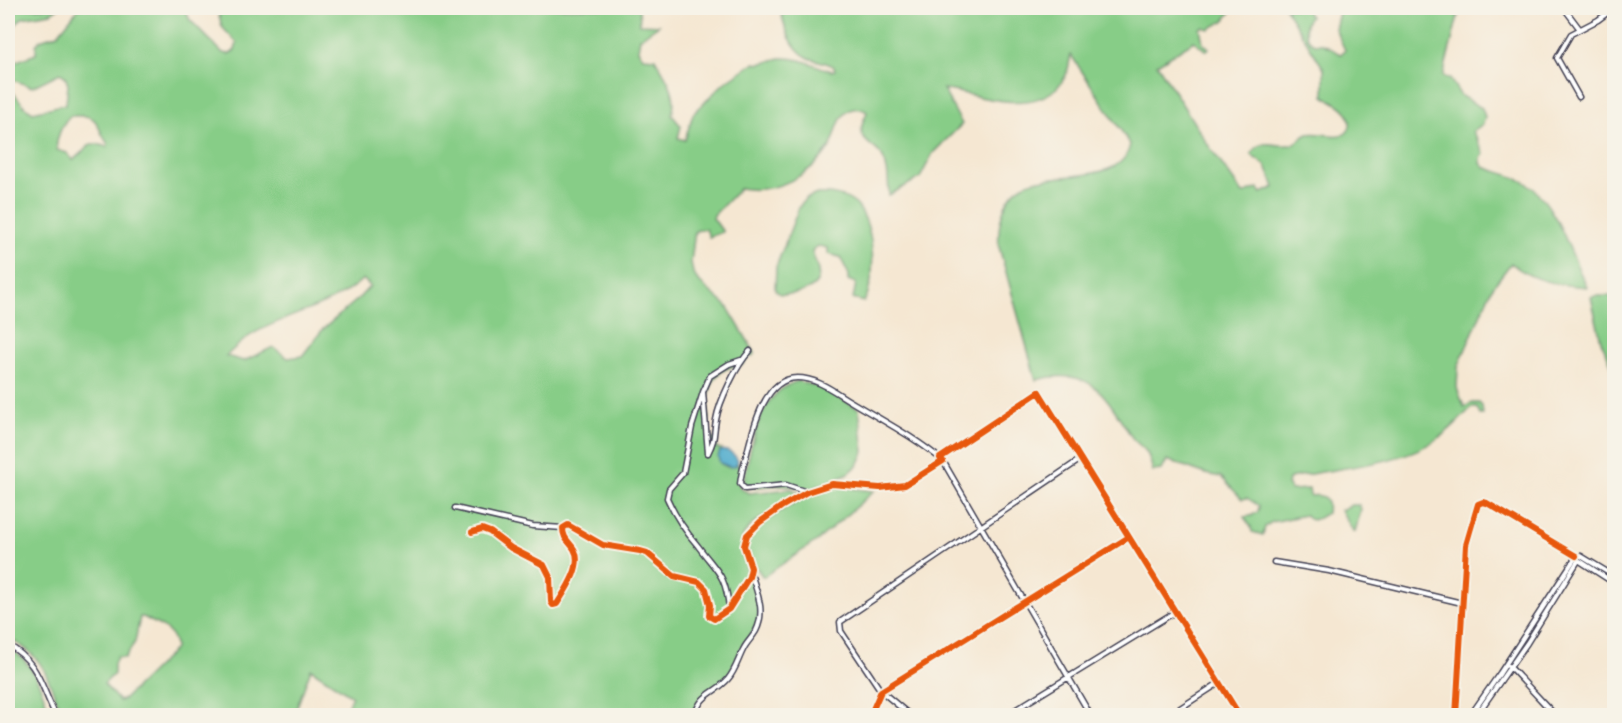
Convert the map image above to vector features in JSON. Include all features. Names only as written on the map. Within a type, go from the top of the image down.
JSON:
[{"type":"street","points":[[1564,8],[1579,28]]},
{"type":"street","points":[[1579,97],[1557,58],[1565,42],[1579,28],[1598,20],[1614,8]]},
{"type":"street","points":[[703,392],[708,453],[716,437],[716,419],[719,409],[741,360],[750,351]]},
{"type":"street","points":[[729,609],[724,583],[716,566],[697,546],[667,498],[669,489],[683,473],[692,427],[710,376],[729,364],[741,360]]},
{"type":"street","points":[[807,492],[786,485],[746,489],[740,484],[761,405],[779,385],[793,378],[832,388],[926,447],[941,459],[1091,716]]},
{"type":"street","points":[[695,716],[702,699],[728,680],[744,647],[756,632],[761,604],[744,546],[747,535],[760,522],[807,492],[832,484],[880,488],[904,485],[1039,392],[1240,716]]},
{"type":"street","points":[[911,716],[881,691],[841,631],[840,622],[1081,459]]},
{"type":"street","points":[[1456,716],[1466,545],[1476,510],[1481,502],[1487,503],[1578,558],[1614,583]]},
{"type":"street","points":[[455,507],[533,526],[563,528],[566,525],[603,545],[640,550],[674,576],[699,582],[706,589],[711,619],[729,609],[750,572]]},
{"type":"street","points":[[472,532],[482,529],[490,532],[511,548],[544,564],[550,577],[551,602],[554,605],[570,583],[578,559],[576,551],[564,538],[563,528]]},
{"type":"street","points":[[870,716],[881,691],[1129,537]]},
{"type":"street","points":[[1578,558],[1614,576]]},
{"type":"street","points":[[1476,716],[1578,558]]},
{"type":"street","points":[[1274,562],[1329,571],[1462,603]]},
{"type":"street","points":[[1005,716],[1174,612]]},
{"type":"street","points":[[8,645],[21,654],[36,670],[56,716]]},
{"type":"street","points":[[1470,716],[1508,665]]},
{"type":"street","points":[[1508,665],[1556,716]]},
{"type":"street","points":[[1168,716],[1219,683]]},
{"type":"green space","points":[[8,8],[58,8],[51,13],[22,18],[8,33]]},
{"type":"green space","points":[[79,8],[184,8],[190,20],[223,53],[230,54],[235,50],[237,43],[222,27],[217,8],[639,8],[640,24],[659,25],[640,38],[638,50],[643,57],[655,58],[667,78],[674,99],[672,115],[681,126],[678,138],[685,140],[693,114],[724,83],[754,63],[761,64],[787,58],[835,70],[831,65],[807,57],[796,48],[786,29],[780,8],[1234,8],[1224,21],[1209,29],[1200,28],[1203,43],[1209,48],[1206,51],[1194,41],[1157,64],[1206,142],[1243,194],[1258,188],[1262,193],[1275,187],[1266,166],[1251,155],[1260,145],[1293,144],[1308,134],[1343,135],[1350,126],[1346,111],[1324,96],[1324,69],[1285,8],[1307,8],[1310,16],[1306,26],[1307,38],[1341,54],[1345,50],[1335,29],[1340,8],[1447,8],[1458,16],[1443,76],[1450,79],[1461,96],[1482,108],[1485,117],[1483,124],[1473,131],[1484,154],[1481,163],[1484,167],[1523,181],[1538,193],[1555,218],[1587,287],[1556,284],[1537,278],[1511,263],[1492,288],[1458,367],[1457,388],[1464,407],[1472,403],[1479,403],[1482,406],[1483,415],[1480,415],[1477,408],[1471,408],[1442,436],[1404,455],[1290,478],[1287,485],[1291,490],[1309,489],[1310,496],[1325,499],[1327,513],[1313,520],[1305,515],[1272,522],[1265,527],[1263,535],[1252,532],[1244,517],[1258,512],[1259,506],[1247,498],[1242,499],[1221,477],[1167,460],[1162,470],[1153,471],[1145,451],[1095,387],[1071,377],[1036,380],[999,247],[1000,221],[1006,204],[1016,190],[1023,185],[1051,178],[1085,175],[1115,166],[1125,157],[1130,144],[1071,55],[1065,77],[1054,90],[1041,98],[1009,101],[943,89],[962,124],[933,153],[920,178],[889,195],[888,175],[882,156],[862,135],[862,125],[867,112],[854,109],[843,116],[830,147],[813,166],[791,181],[779,185],[753,189],[740,188],[714,215],[713,218],[723,232],[709,237],[706,229],[695,231],[691,262],[693,273],[699,282],[727,306],[755,353],[748,357],[742,365],[729,368],[719,374],[713,382],[708,403],[709,439],[717,439],[716,448],[722,449],[720,463],[727,467],[737,464],[744,466],[739,484],[741,489],[749,493],[792,489],[799,493],[755,523],[744,534],[742,551],[759,605],[758,620],[730,673],[720,684],[702,697],[694,715],[343,715],[352,696],[311,669],[294,715],[63,715],[39,662],[32,654],[8,638],[8,86],[25,107],[33,112],[66,104],[68,85],[65,76],[60,73],[32,87],[8,78],[8,63],[36,54],[36,45],[40,40],[58,34]],"holes":[[[71,116],[93,119],[108,144],[107,147],[91,144],[73,160],[67,153],[57,150],[60,131]],[[363,279],[370,286],[323,329],[302,356],[288,358],[273,347],[244,361],[226,356],[241,342],[265,327],[323,304],[351,289]],[[140,617],[143,617],[169,633],[175,642],[175,649],[124,699],[119,701],[104,684],[114,674],[117,657],[125,658],[135,642]]]},
{"type":"green space","points":[[817,194],[846,198],[859,208],[864,218],[871,242],[872,268],[864,302],[853,299],[856,283],[848,280],[849,275],[840,257],[828,254],[828,248],[819,246],[812,252],[818,278],[812,287],[792,294],[780,294],[775,290],[776,267],[799,207],[805,199]]},
{"type":"green space","points":[[1614,296],[1614,371],[1601,341],[1591,297]]},
{"type":"green space","points":[[798,381],[826,389],[859,409],[864,452],[858,465],[849,473],[811,489],[784,485],[747,488],[743,483],[758,423],[773,397],[784,387]]},
{"type":"green space","points":[[840,487],[874,491],[818,540],[763,577],[748,553],[747,544],[751,535],[772,516],[787,507],[817,493]]},
{"type":"green space","points":[[1351,505],[1359,505],[1361,509],[1355,532],[1341,510]]},
{"type":"green space","points":[[8,648],[31,668],[50,715],[8,715]]},
{"type":"water","points":[[720,451],[733,454],[738,461],[736,466],[730,467],[720,463],[718,457]]},
{"type":"cycle path","points":[[940,458],[1039,392],[1240,716]]},
{"type":"cycle path","points":[[472,532],[482,529],[490,532],[511,548],[544,565],[550,577],[553,605],[557,604],[569,585],[577,563],[574,549],[563,532],[563,528],[568,525],[603,545],[647,553],[674,576],[699,582],[706,589],[710,605],[709,616],[714,619],[729,609],[749,577],[751,568],[744,546],[747,535],[781,507],[807,492],[832,484],[880,488],[905,485],[943,461]]},
{"type":"cycle path","points":[[1456,716],[1466,545],[1478,504],[1487,503],[1576,556]]},
{"type":"cycle path","points":[[870,716],[881,691],[1129,537]]}]
